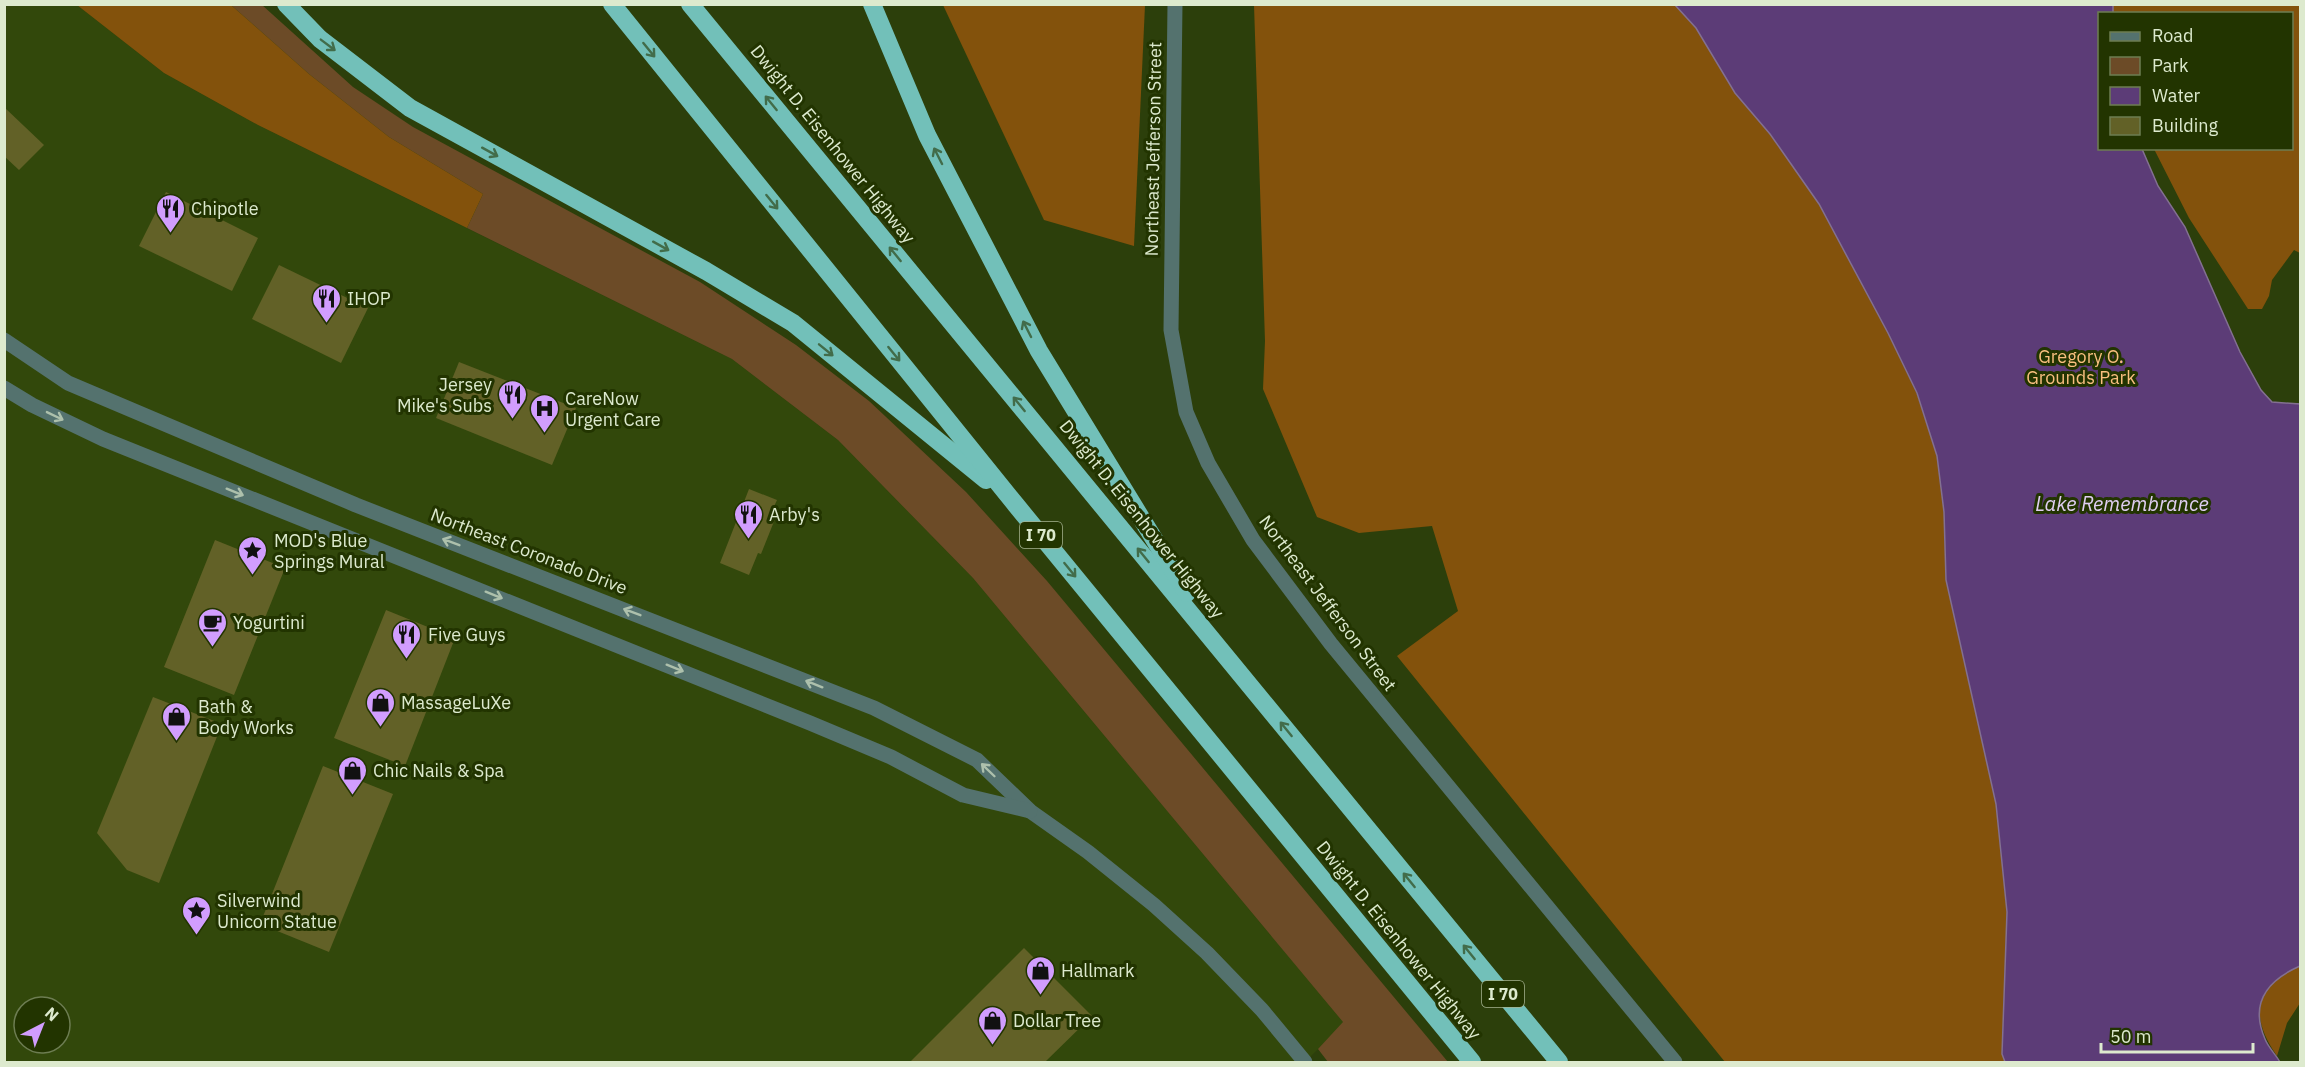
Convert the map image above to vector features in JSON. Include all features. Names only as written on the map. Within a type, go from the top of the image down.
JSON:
[{"type":"highway","points":[[286,4],[320,39],[410,108],[706,271],[793,323],[1016,505]]},
{"type":"highway","name":"Dwight D. Eisenhower Highway","points":[[612,4],[1016,505],[1472,1062]]},
{"type":"highway","name":"Dwight D. Eisenhower Highway","points":[[690,4],[1559,1062]]},
{"type":"highway","points":[[872,4],[927,135],[1039,351],[1221,648]]},
{"type":"street","name":"Northeast Jefferson Street","points":[[1175,4],[1171,330],[1186,412],[1208,463],[1253,540],[1331,644],[1675,1062]]},
{"type":"street","name":"Northeast Coronado Drive","points":[[4,340],[68,383],[148,419],[356,504],[874,708],[977,760],[1030,811],[1104,865],[1201,947],[1262,1010],[1305,1062]]},
{"type":"street","name":"Northeast Coronado Drive","points":[[4,388],[32,405],[103,439],[810,723],[891,757],[963,795],[1030,811]]},
{"type":"shaded area","points":[[5,4],[77,5],[164,73],[258,125],[732,359],[838,440],[973,578],[1344,1023],[1305,1062],[5,1062]]},
{"type":"shaded area","points":[[2113,4],[2300,5],[2300,253],[2294,250],[2272,280],[2269,296],[2262,309],[2248,309],[2189,218],[2155,150],[2293,150],[2293,12],[2113,12]]},
{"type":"shaded area","points":[[77,5],[231,5],[309,74],[389,137],[483,194],[467,228],[258,125],[164,73]]},
{"type":"shaded area","points":[[943,5],[1145,5],[1134,246],[1044,220]]},
{"type":"shaded area","points":[[1254,5],[1675,5],[1696,28],[1735,93],[1770,134],[1819,204],[1888,333],[1917,394],[1937,456],[1944,512],[1946,580],[1996,804],[2007,912],[2002,1053],[2005,1062],[1725,1062],[1397,656],[1458,611],[1432,526],[1359,533],[1317,517],[1263,389],[1265,341]]},
{"type":"shaded area","points":[[2300,966],[2300,1003],[2287,1023],[2277,1056],[2262,1028],[2261,1004],[2265,993],[2273,983]]},
{"type":"green space","points":[[231,5],[262,5],[353,87],[413,127],[700,282],[796,345],[869,401],[966,492],[1047,581],[1448,1062],[1328,1062],[1318,1049],[1343,1022],[973,578],[838,440],[732,359],[467,228],[483,194],[389,137],[309,74]]},
{"type":"water","name":"Lake Remembrance","points":[[1675,5],[2113,5],[2113,12],[2098,12],[2098,150],[2142,150],[2158,186],[2185,227],[2240,352],[2261,390],[2272,402],[2300,404],[2300,966],[2271,985],[2264,994],[2259,1014],[2265,1039],[2280,1062],[2005,1062],[2002,1054],[2007,912],[1996,804],[1946,580],[1944,512],[1937,456],[1917,393],[1888,333],[1819,204],[1770,134],[1735,93],[1696,28]]},
{"type":"building","points":[[4,107],[44,145],[19,170],[4,156]]},
{"type":"building","points":[[166,192],[258,238],[232,291],[139,246]]},
{"type":"building","points":[[279,265],[368,308],[341,363],[252,319]]},
{"type":"building","points":[[459,362],[576,408],[552,465],[436,418]]},
{"type":"building","name":"Arby's","points":[[749,489],[777,500],[772,511],[777,514],[761,554],[758,553],[749,575],[720,563]]},
{"type":"building","points":[[215,540],[285,568],[234,695],[164,667]]},
{"type":"building","points":[[386,610],[455,638],[405,766],[334,738]]},
{"type":"building","points":[[153,697],[222,724],[159,883],[127,870],[97,833]]},
{"type":"building","points":[[323,766],[393,794],[329,952],[260,924]]},
{"type":"building","points":[[1024,948],[1092,1016],[1045,1062],[910,1062]]},
{"type":"place","name":"Chipotle","points":[[170,234]]},
{"type":"place","name":"IHOP","points":[[326,324]]},
{"type":"place","name":"Jersey Mike's Subs","points":[[513,420]]},
{"type":"place","name":"CareNow Urgent Care","points":[[544,434]]},
{"type":"place","name":"Arby's","points":[[748,540]]},
{"type":"place","name":"MOD's Blue Springs Mural","points":[[253,576]]},
{"type":"place","name":"Yogurtini","points":[[212,648]]},
{"type":"place","name":"Five Guys","points":[[407,660]]},
{"type":"place","name":"MassageLuXe","points":[[380,728]]},
{"type":"place","name":"Bath & Body Works","points":[[177,742]]},
{"type":"place","name":"Chic Nails & Spa","points":[[352,796]]},
{"type":"place","name":"Silverwind Unicorn Statue","points":[[196,936]]},
{"type":"place","name":"Hallmark","points":[[1040,996]]},
{"type":"place","name":"Dollar Tree","points":[[992,1046]]},
{"type":"park label","name":"Gregory O. Grounds Park","points":[[2081,366]]}]
